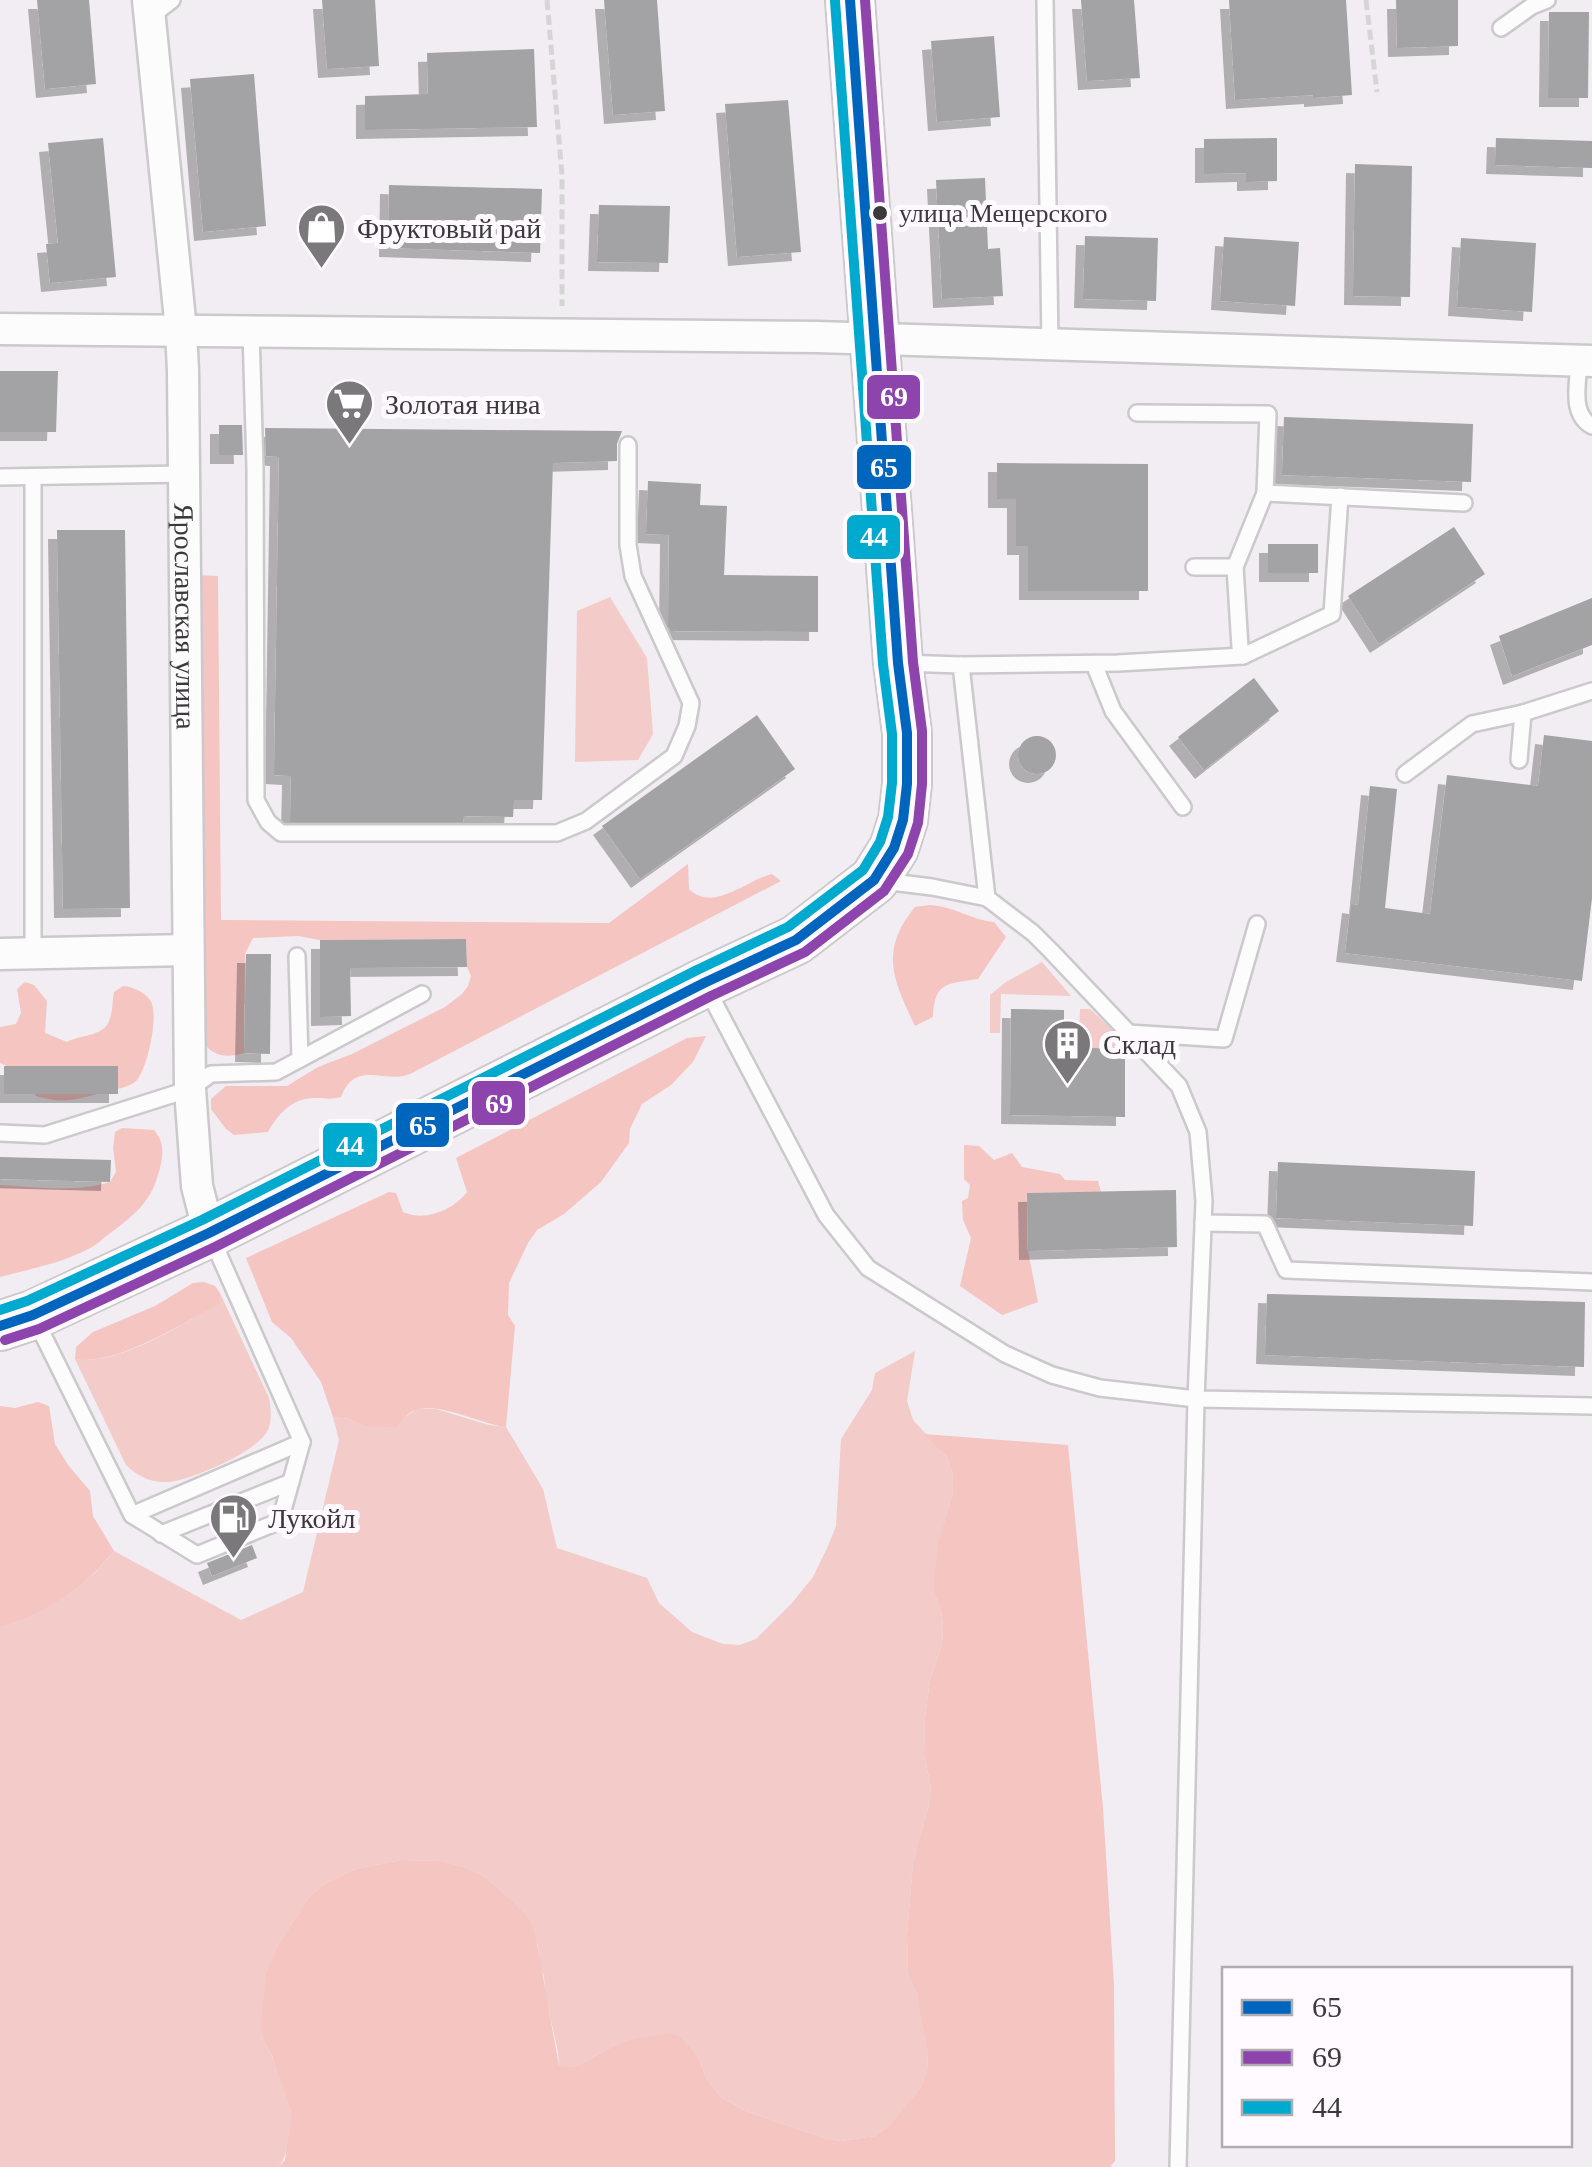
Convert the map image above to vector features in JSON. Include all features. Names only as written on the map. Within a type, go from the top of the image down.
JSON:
[{"type":"main road","points":[[17,1321],[209,1233],[796,940],[874,880],[894,848],[902,820],[908,784],[907,733],[898,663],[850,0]]},
{"type":"street","name":"Ярославская улица","points":[[157,6],[181,330],[190,1089],[198,1186],[209,1233]]},
{"type":"street","points":[[0,329],[873,339],[1586,362]]},
{"type":"street","points":[[0,954],[188,950]]},
{"type":"lane","points":[[1044,0],[1050,345]]},
{"type":"lane","points":[[1501,28],[1532,6],[1548,0]]},
{"type":"lane","points":[[251,331],[256,800],[268,822],[281,833],[557,833],[586,821],[674,756],[687,726],[691,703],[632,576],[628,545],[628,445]]},
{"type":"lane","points":[[1586,362],[1577,407],[1583,421],[1592,426]]},
{"type":"lane","points":[[1137,413],[1268,414],[1265,493],[1236,568],[1243,656]]},
{"type":"lane","points":[[0,477],[185,474]]},
{"type":"lane","points":[[33,478],[33,954]]},
{"type":"lane","points":[[1265,493],[1464,503]]},
{"type":"lane","points":[[898,663],[1094,664],[1243,656],[1332,614],[1340,496]]},
{"type":"lane","points":[[1194,567],[1236,568]]},
{"type":"lane","points":[[1094,664],[1113,711],[1184,807]]},
{"type":"lane","points":[[960,665],[987,898]]},
{"type":"lane","points":[[1405,774],[1472,724],[1592,691]]},
{"type":"lane","points":[[1519,760],[1523,712]]},
{"type":"lane","points":[[874,880],[932,886],[987,898],[1042,942],[1179,1086],[1198,1132],[1204,1224],[1196,1399],[1178,2167]]},
{"type":"lane","points":[[1128,1033],[1224,1040],[1256,924]]},
{"type":"lane","points":[[298,956],[300,1059]]},
{"type":"lane","points":[[704,983],[826,1216],[868,1268],[1005,1354],[1052,1376],[1100,1388],[1196,1399],[1592,1406]]},
{"type":"lane","points":[[0,1133],[46,1135],[190,1089],[211,1074],[276,1072],[422,994]]},
{"type":"lane","points":[[1204,1224],[1265,1224],[1286,1270],[1592,1282]]},
{"type":"lane","points":[[17,1321],[132,1515],[197,1555],[280,1521],[302,1442],[209,1233]]},
{"type":"lane","points":[[132,1515],[302,1442]]},
{"type":"lane","points":[[161,1534],[291,1482]]},
{"type":"path","points":[[547,0],[562,175],[562,334]]},
{"type":"path","points":[[1366,0],[1377,92]]},
{"type":"shaded area","points":[[196,575],[218,576],[221,920],[609,923],[688,864],[689,889],[709,898],[772,874],[781,881],[410,1074],[363,1075],[347,1085],[341,1097],[293,1104],[268,1132],[234,1135],[211,1109],[211,1099],[226,1086],[287,1086],[318,1067],[445,1007],[462,994],[471,976],[466,939],[253,938],[245,954],[244,1053],[219,1054],[200,1038]]},
{"type":"shaded area","points":[[610,597],[647,658],[653,734],[638,760],[575,762],[577,611]]},
{"type":"shaded area","points":[[929,905],[994,922],[1006,937],[978,979],[945,986],[936,997],[933,1017],[915,1026],[896,980],[893,952],[915,907]]},
{"type":"shaded area","points":[[1042,962],[1071,996],[1001,994],[1000,1033],[990,1033],[990,995]]},
{"type":"shaded area","points":[[25,982],[34,985],[47,1001],[45,1033],[67,1042],[104,1029],[111,1015],[114,992],[123,986],[147,997],[153,1007],[153,1029],[144,1067],[135,1082],[71,1100],[36,1096],[24,1073],[0,1063],[0,1027],[16,1024],[21,1013],[17,989]]},
{"type":"shaded area","points":[[1080,1009],[1090,1009],[1128,1044],[1125,1049],[1087,1052],[1079,1031]]},
{"type":"shaded area","points":[[706,1036],[693,1062],[671,1085],[642,1104],[630,1129],[629,1143],[601,1182],[564,1214],[537,1230],[528,1243],[509,1283],[508,1315],[515,1326],[506,1427],[435,1408],[412,1411],[397,1427],[364,1426],[333,1417],[321,1382],[291,1338],[272,1322],[246,1258],[389,1192],[396,1193],[403,1212],[411,1215],[429,1215],[446,1209],[467,1192],[456,1158],[687,1038]]},
{"type":"shaded area","points":[[122,1128],[154,1130],[160,1141],[160,1169],[155,1185],[139,1209],[93,1247],[58,1262],[0,1277],[0,1185],[69,1188],[110,1182],[116,1172],[115,1132]]},
{"type":"shaded area","points":[[964,1145],[979,1146],[994,1160],[1012,1153],[1022,1167],[1060,1174],[1065,1180],[1098,1181],[1101,1192],[1027,1193],[1028,1251],[1038,1302],[1002,1315],[960,1286],[971,1238],[963,1220],[962,1201],[968,1198],[970,1185],[964,1179]]},
{"type":"shaded area","points":[[204,1282],[220,1293],[219,1304],[129,1350],[91,1360],[75,1359],[76,1347],[93,1332],[155,1306],[193,1283]]},
{"type":"shaded area","points":[[220,1293],[269,1398],[268,1430],[251,1447],[208,1470],[169,1482],[146,1478],[126,1465],[75,1359],[110,1357],[149,1342],[218,1304]]},
{"type":"shaded area","points":[[915,1351],[907,1401],[913,1420],[947,1457],[953,1474],[953,1492],[933,1591],[941,1609],[942,1645],[930,1680],[925,1718],[924,1754],[931,1788],[913,1862],[907,1934],[908,1974],[923,2018],[927,2071],[921,2087],[890,2127],[875,2136],[841,2141],[748,2112],[722,2098],[706,2078],[700,2062],[666,2033],[615,2045],[575,2067],[559,2067],[538,1945],[508,1897],[468,1868],[441,1861],[402,1860],[355,1869],[324,1884],[310,1896],[281,1940],[265,2043],[292,2112],[289,2141],[279,2167],[0,2167],[0,1627],[71,1592],[114,1551],[241,1620],[303,1592],[339,1440],[333,1417],[364,1426],[406,1416],[418,1408],[506,1427],[543,1489],[557,1548],[647,1578],[659,1603],[692,1632],[723,1644],[740,1645],[756,1639],[813,1577],[836,1526],[841,1439],[872,1390],[875,1373]]},
{"type":"shaded area","points":[[38,1402],[49,1406],[55,1444],[90,1491],[93,1516],[114,1551],[92,1575],[61,1599],[0,1627],[0,1406],[15,1408]]},
{"type":"shaded area","points":[[924,1434],[1068,1445],[1103,1808],[1114,1985],[1115,2161],[1110,2167],[279,2167],[285,2160],[292,2113],[261,2026],[266,1974],[281,1940],[310,1896],[324,1884],[355,1869],[402,1860],[441,1861],[468,1868],[484,1876],[529,1919],[535,1932],[559,2066],[575,2067],[615,2045],[666,2033],[679,2036],[690,2047],[722,2098],[748,2112],[841,2141],[875,2136],[889,2127],[921,2087],[928,2053],[917,1994],[908,1974],[907,1934],[913,1862],[931,1788],[924,1754],[925,1718],[943,1626],[933,1591],[938,1544],[953,1492],[953,1474],[947,1457]]},
{"type":"building","points":[[37,0],[89,0],[96,84],[45,89]]},
{"type":"building","points":[[322,0],[375,0],[379,66],[327,69]]},
{"type":"building","points":[[604,0],[657,0],[665,111],[613,115]]},
{"type":"building","points":[[1081,0],[1134,0],[1140,78],[1087,81]]},
{"type":"building","points":[[1229,0],[1346,0],[1352,95],[1235,100]]},
{"type":"building","points":[[1396,0],[1458,0],[1458,46],[1397,48]]},
{"type":"building","points":[[1549,12],[1589,12],[1588,98],[1548,98]]},
{"type":"building","points":[[994,36],[1000,117],[937,122],[931,41]]},
{"type":"building","points":[[534,49],[537,127],[365,130],[365,96],[428,94],[427,53]]},
{"type":"building","points":[[254,74],[266,226],[203,232],[190,79]]},
{"type":"building","points":[[788,100],[801,252],[737,257],[725,104]]},
{"type":"building","points":[[103,138],[116,277],[50,283],[46,244],[58,243],[48,143]]},
{"type":"building","points":[[1277,138],[1277,181],[1246,182],[1246,173],[1204,174],[1204,139]]},
{"type":"building","points":[[1496,138],[1592,141],[1592,168],[1495,165]]},
{"type":"building","points":[[1355,164],[1412,166],[1410,297],[1353,296]]},
{"type":"building","points":[[985,178],[988,249],[1000,248],[1003,296],[942,299],[936,180]]},
{"type":"building","points":[[389,185],[542,189],[540,253],[388,248]]},
{"type":"building","points":[[599,205],[670,206],[668,263],[597,262]]},
{"type":"building","points":[[1085,236],[1158,238],[1156,301],[1083,299]]},
{"type":"building","points":[[1224,237],[1299,242],[1295,306],[1220,301]]},
{"type":"building","points":[[1461,238],[1536,243],[1532,312],[1457,307]]},
{"type":"building","points":[[0,371],[58,371],[56,432],[0,432]]},
{"type":"building","points":[[1284,417],[1473,424],[1471,482],[1282,475]]},
{"type":"building","points":[[219,425],[242,425],[243,455],[219,455]]},
{"type":"building","points":[[265,428],[622,431],[617,461],[553,463],[542,800],[514,800],[513,817],[464,816],[463,822],[290,822],[291,776],[274,775],[279,457],[266,456]]},
{"type":"building","points":[[997,463],[1148,464],[1148,591],[1028,591],[1028,546],[1016,546],[1016,499],[997,499]]},
{"type":"building","points":[[648,481],[701,484],[700,505],[727,506],[724,575],[818,576],[818,632],[671,631],[669,535],[646,534]]},
{"type":"building","points":[[1454,527],[1485,574],[1379,644],[1348,596]]},
{"type":"building","points":[[57,530],[125,530],[130,908],[63,909]]},
{"type":"building","points":[[1268,544],[1318,544],[1318,573],[1268,573]]},
{"type":"building","points":[[1592,598],[1592,645],[1512,676],[1499,636]]},
{"type":"building","points":[[1254,678],[1279,711],[1204,770],[1178,737]]},
{"type":"building","points":[[757,715],[795,769],[640,879],[602,826]]},
{"type":"building","points":[[1544,735],[1592,741],[1592,898],[1582,981],[1345,953],[1351,904],[1358,905],[1370,786],[1397,789],[1385,908],[1430,914],[1447,775],[1538,786]]},
{"type":"building","points":[[1037,736],[1051,741],[1056,755],[1051,769],[1037,774],[1023,769],[1018,755],[1023,741]]},
{"type":"building","points":[[466,939],[467,967],[350,968],[351,1016],[320,1017],[320,940]]},
{"type":"building","points":[[246,954],[271,954],[270,1054],[244,1053]]},
{"type":"building","name":"Склад","points":[[1011,1009],[1064,1010],[1064,1030],[1088,1031],[1088,1048],[1125,1049],[1125,1117],[1010,1115]]},
{"type":"building","points":[[4,1066],[118,1066],[118,1094],[4,1094]]},
{"type":"building","points":[[0,1157],[111,1160],[110,1182],[0,1179]]},
{"type":"building","points":[[1278,1162],[1475,1171],[1473,1226],[1276,1218]]},
{"type":"building","points":[[1176,1190],[1177,1247],[1028,1251],[1027,1193]]},
{"type":"building","points":[[1267,1294],[1585,1302],[1584,1367],[1265,1355]]},
{"type":"building","points":[[252,1545],[257,1558],[212,1576],[207,1563]]},
{"type":"transit line","name":"65","points":[[0,1326],[33,1315],[209,1233],[796,940],[874,880],[894,848],[903,820],[907,733],[898,663],[850,0]]},
{"type":"transit line","name":"69","points":[[5,1340],[39,1329],[215,1247],[805,952],[884,891],[908,854],[918,823],[922,731],[913,662],[865,0]]},
{"type":"transit line","name":"44","points":[[0,1310],[202,1220],[788,927],[863,870],[880,842],[888,817],[892,734],[883,664],[835,1]]},
{"type":"place","name":"улица Мещерского","points":[[880,213]]},
{"type":"place","name":"Фруктовый рай","points":[[322,270]]},
{"type":"place","name":"Золотая нива","points":[[350,446]]},
{"type":"place","name":"Склад","points":[[1068,1086]]},
{"type":"place","name":"Лукойл","points":[[233,1560]]}]
